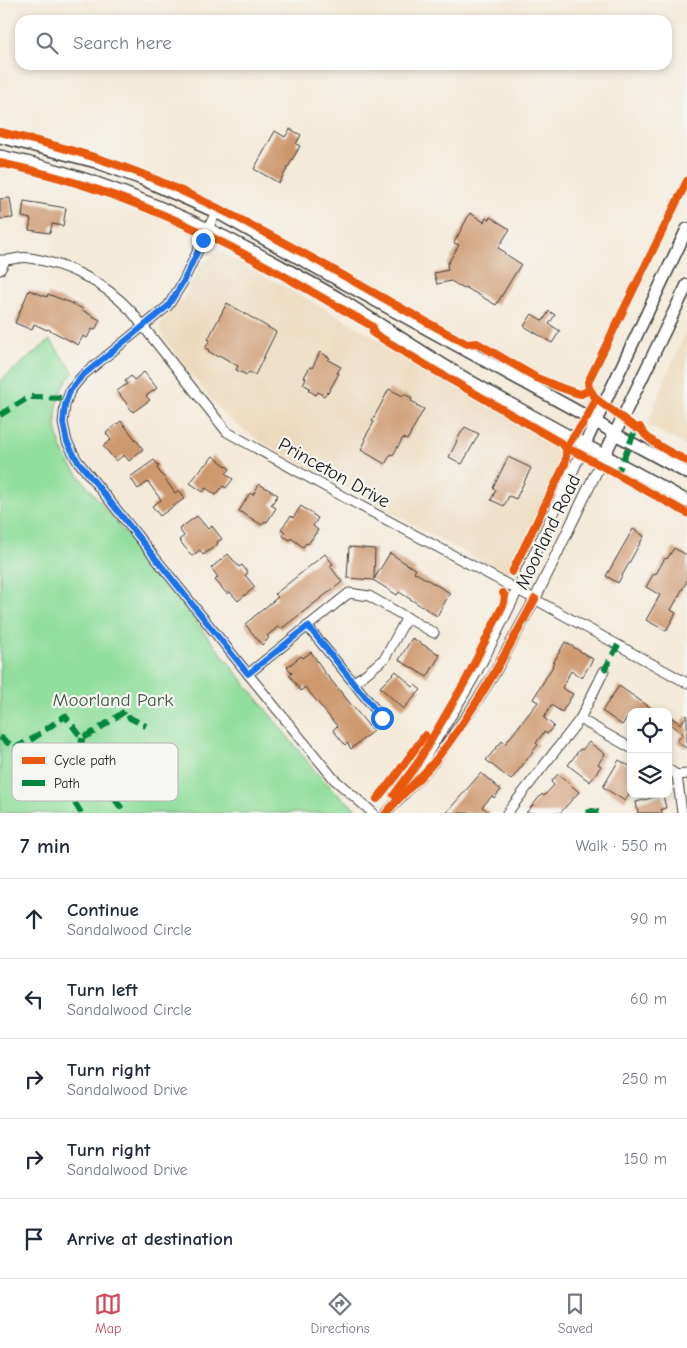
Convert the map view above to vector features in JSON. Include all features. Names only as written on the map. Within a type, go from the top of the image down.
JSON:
[{"type":"main road","points":[[0,137],[96,162],[142,179],[216,212],[687,473]]},
{"type":"main road","points":[[0,156],[99,183],[160,207],[246,248],[337,298],[462,377],[687,501]]},
{"type":"main road","name":"Moorland Road","points":[[585,444],[687,229]]},
{"type":"main road","name":"Moorland Road","points":[[604,456],[687,285]]},
{"type":"street","points":[[216,212],[183,282],[168,306],[82,376],[70,391],[65,405],[63,423],[67,442],[77,460],[334,779],[373,813]]},
{"type":"street","name":"Princeton Drive","points":[[2,261],[29,258],[64,267],[98,284],[122,302],[143,326],[227,432],[687,683]]},
{"type":"street","points":[[0,270],[2,261]]},
{"type":"street","name":"Moorland Road","points":[[396,802],[459,704],[478,670],[518,590],[585,444]]},
{"type":"street","name":"Moorland Road","points":[[386,813],[434,763],[494,674],[535,599],[604,456]]},
{"type":"street","points":[[248,674],[349,593],[369,596],[434,633]]},
{"type":"street","points":[[353,682],[384,658],[407,617]]},
{"type":"street","points":[[308,626],[382,718]]},
{"type":"street","points":[[507,813],[580,719],[604,671]]},
{"type":"street","points":[[580,719],[627,746]]},
{"type":"street","points":[[672,772],[677,775],[687,774]]},
{"type":"street","points":[[677,775],[682,813]]},
{"type":"shaded area","points":[[219,251],[358,327],[554,441],[562,448],[564,459],[508,574],[501,572],[267,445],[242,429],[221,412],[173,351],[160,331],[160,324],[184,298],[200,266]]},
{"type":"shaded area","points":[[687,331],[687,447],[647,425]]},
{"type":"green space","name":"Moorland Park","points":[[50,340],[74,372],[65,384],[59,398],[56,417],[60,444],[69,463],[315,771],[339,795],[361,813],[0,813],[0,381]]},
{"type":"building","points":[[290,129],[301,135],[296,144],[300,146],[279,183],[254,169],[275,131],[285,137]]},
{"type":"building","points":[[10,198],[13,218],[0,219],[0,199]]},
{"type":"building","points":[[24,201],[66,208],[63,226],[52,224],[50,233],[29,230],[31,219],[22,217]]},
{"type":"building","points":[[470,213],[484,222],[486,218],[489,220],[490,217],[510,229],[498,248],[521,264],[496,305],[451,281],[437,284],[434,273],[448,270],[447,265],[459,245],[454,243]]},
{"type":"building","points":[[29,290],[47,297],[48,294],[83,309],[100,320],[95,330],[92,329],[87,338],[83,336],[78,345],[48,329],[34,324],[32,330],[15,323]]},
{"type":"building","points":[[227,303],[276,332],[255,375],[249,372],[247,375],[236,370],[238,366],[219,355],[218,357],[205,348]]},
{"type":"building","points":[[549,311],[555,315],[549,324],[560,331],[552,343],[524,326],[532,314],[543,321]]},
{"type":"building","points":[[320,352],[330,358],[328,360],[341,367],[328,393],[324,396],[318,392],[316,395],[303,384],[306,378],[304,377],[310,367],[312,368]]},
{"type":"building","points":[[144,372],[157,388],[146,396],[150,400],[133,412],[117,391],[127,384],[125,381],[131,376],[134,380]]},
{"type":"building","points":[[389,389],[412,398],[411,401],[424,409],[407,440],[403,438],[385,464],[361,450],[366,440],[364,439],[374,422],[372,421]]},
{"type":"building","points":[[121,421],[143,449],[129,461],[124,455],[116,461],[103,446],[111,440],[106,433]]},
{"type":"building","points":[[465,427],[479,434],[462,464],[449,457]]},
{"type":"building","points":[[213,456],[230,469],[226,474],[233,479],[226,488],[223,486],[216,495],[206,488],[203,492],[190,483]]},
{"type":"building","points":[[508,457],[531,468],[516,499],[509,496],[504,506],[491,500],[496,490],[493,488]]},
{"type":"building","points":[[154,460],[159,466],[157,468],[175,493],[179,490],[185,498],[160,516],[152,506],[161,500],[148,482],[138,489],[130,477]]},
{"type":"building","points":[[259,484],[278,495],[271,505],[276,508],[267,522],[265,521],[262,525],[239,511],[250,493],[253,495]]},
{"type":"building","points":[[301,506],[318,518],[313,526],[318,530],[308,544],[306,543],[303,547],[291,538],[290,540],[283,536],[285,532],[281,529],[291,516],[293,518]]},
{"type":"building","points":[[197,516],[208,529],[212,526],[222,539],[203,555],[200,550],[192,556],[179,540],[184,536],[179,529]]},
{"type":"building","points":[[633,529],[644,536],[618,583],[606,576]]},
{"type":"building","points":[[349,547],[375,549],[374,579],[390,553],[416,570],[414,572],[450,593],[437,616],[399,592],[397,595],[373,580],[347,578]]},
{"type":"building","points":[[674,548],[687,555],[687,581],[671,610],[676,613],[666,631],[646,620],[660,595],[646,587],[654,573],[656,574],[665,558],[667,559]]},
{"type":"building","points":[[228,554],[239,567],[242,565],[248,573],[245,575],[255,587],[238,601],[230,592],[227,594],[215,580],[218,577],[211,568]]},
{"type":"building","points":[[325,554],[333,564],[330,566],[342,582],[281,629],[279,626],[267,636],[269,638],[262,645],[245,624],[278,597],[275,594]]},
{"type":"building","points":[[412,638],[440,655],[427,677],[399,660]]},
{"type":"building","points":[[565,642],[593,659],[582,678],[571,671],[562,688],[573,694],[562,712],[551,705],[544,718],[554,726],[547,734],[544,732],[536,743],[538,745],[511,780],[486,760],[502,741],[505,744],[538,702],[533,699]]},
{"type":"building","points":[[311,652],[321,668],[373,731],[351,749],[347,743],[345,745],[333,730],[337,726],[305,687],[301,691],[289,675],[292,673],[287,667],[301,656],[303,658]]},
{"type":"building","points":[[396,671],[413,687],[415,685],[421,690],[403,709],[380,687]]},
{"type":"building","points":[[619,686],[651,708],[627,708],[627,718],[622,725],[602,711]]},
{"type":"building","points":[[687,715],[687,749],[677,741],[683,734],[672,726],[672,718],[681,724]]},
{"type":"building","points":[[589,742],[605,754],[598,764],[601,766],[590,782],[568,765],[580,749],[582,750]]},
{"type":"building","points":[[619,760],[627,765],[627,798],[625,801],[603,787]]},
{"type":"building","points":[[481,773],[501,790],[494,798],[492,796],[482,807],[490,813],[446,813]]},
{"type":"building","points":[[558,774],[579,792],[560,813],[526,813],[542,794],[544,796],[554,785],[551,782]]},
{"type":"building","points":[[651,798],[664,798],[666,808],[661,809],[662,813],[638,813],[636,802]]},
{"type":"marked path","points":[[0,415],[29,397],[68,398]]},
{"type":"marked path","points":[[596,399],[636,428],[617,475],[566,448],[587,417],[596,399]]},
{"type":"marked path","points":[[604,671],[618,645]]},
{"type":"marked path","points":[[24,743],[65,716],[82,738],[125,711],[130,718],[146,726]]},
{"type":"marked path","points":[[0,737],[12,746]]},
{"type":"marked path","points":[[82,738],[82,743]]},
{"type":"marked path","points":[[74,801],[81,813]]},
{"type":"marked path","points":[[116,801],[125,813]]},
{"type":"marked path","points":[[587,813],[592,811],[603,813]]},
{"type":"cycle path","points":[[0,132],[54,145],[125,167],[165,184],[257,228],[467,344],[477,343],[537,378],[576,393],[581,394],[590,390]]},
{"type":"cycle path","points":[[0,163],[60,178],[118,197],[175,220],[231,247],[370,325],[373,327],[373,333],[561,443],[566,448],[687,513]]},
{"type":"cycle path","points":[[687,181],[588,382],[589,388],[596,399],[636,428],[640,427],[654,442],[687,461]]},
{"type":"cycle path","points":[[512,572],[565,464],[566,448],[587,417],[596,399]]},
{"type":"cycle path","points":[[394,795],[417,764],[466,680],[504,603],[505,596],[503,593]]},
{"type":"cycle path","points":[[386,813],[434,762],[449,743],[476,704],[535,599]]},
{"type":"cycle path","points":[[377,799],[425,735]]},
{"type":"route","points":[[203,240],[183,282],[168,306],[82,376],[70,391],[65,405],[63,423],[67,442],[77,460],[248,674],[308,626],[382,718]]}]
